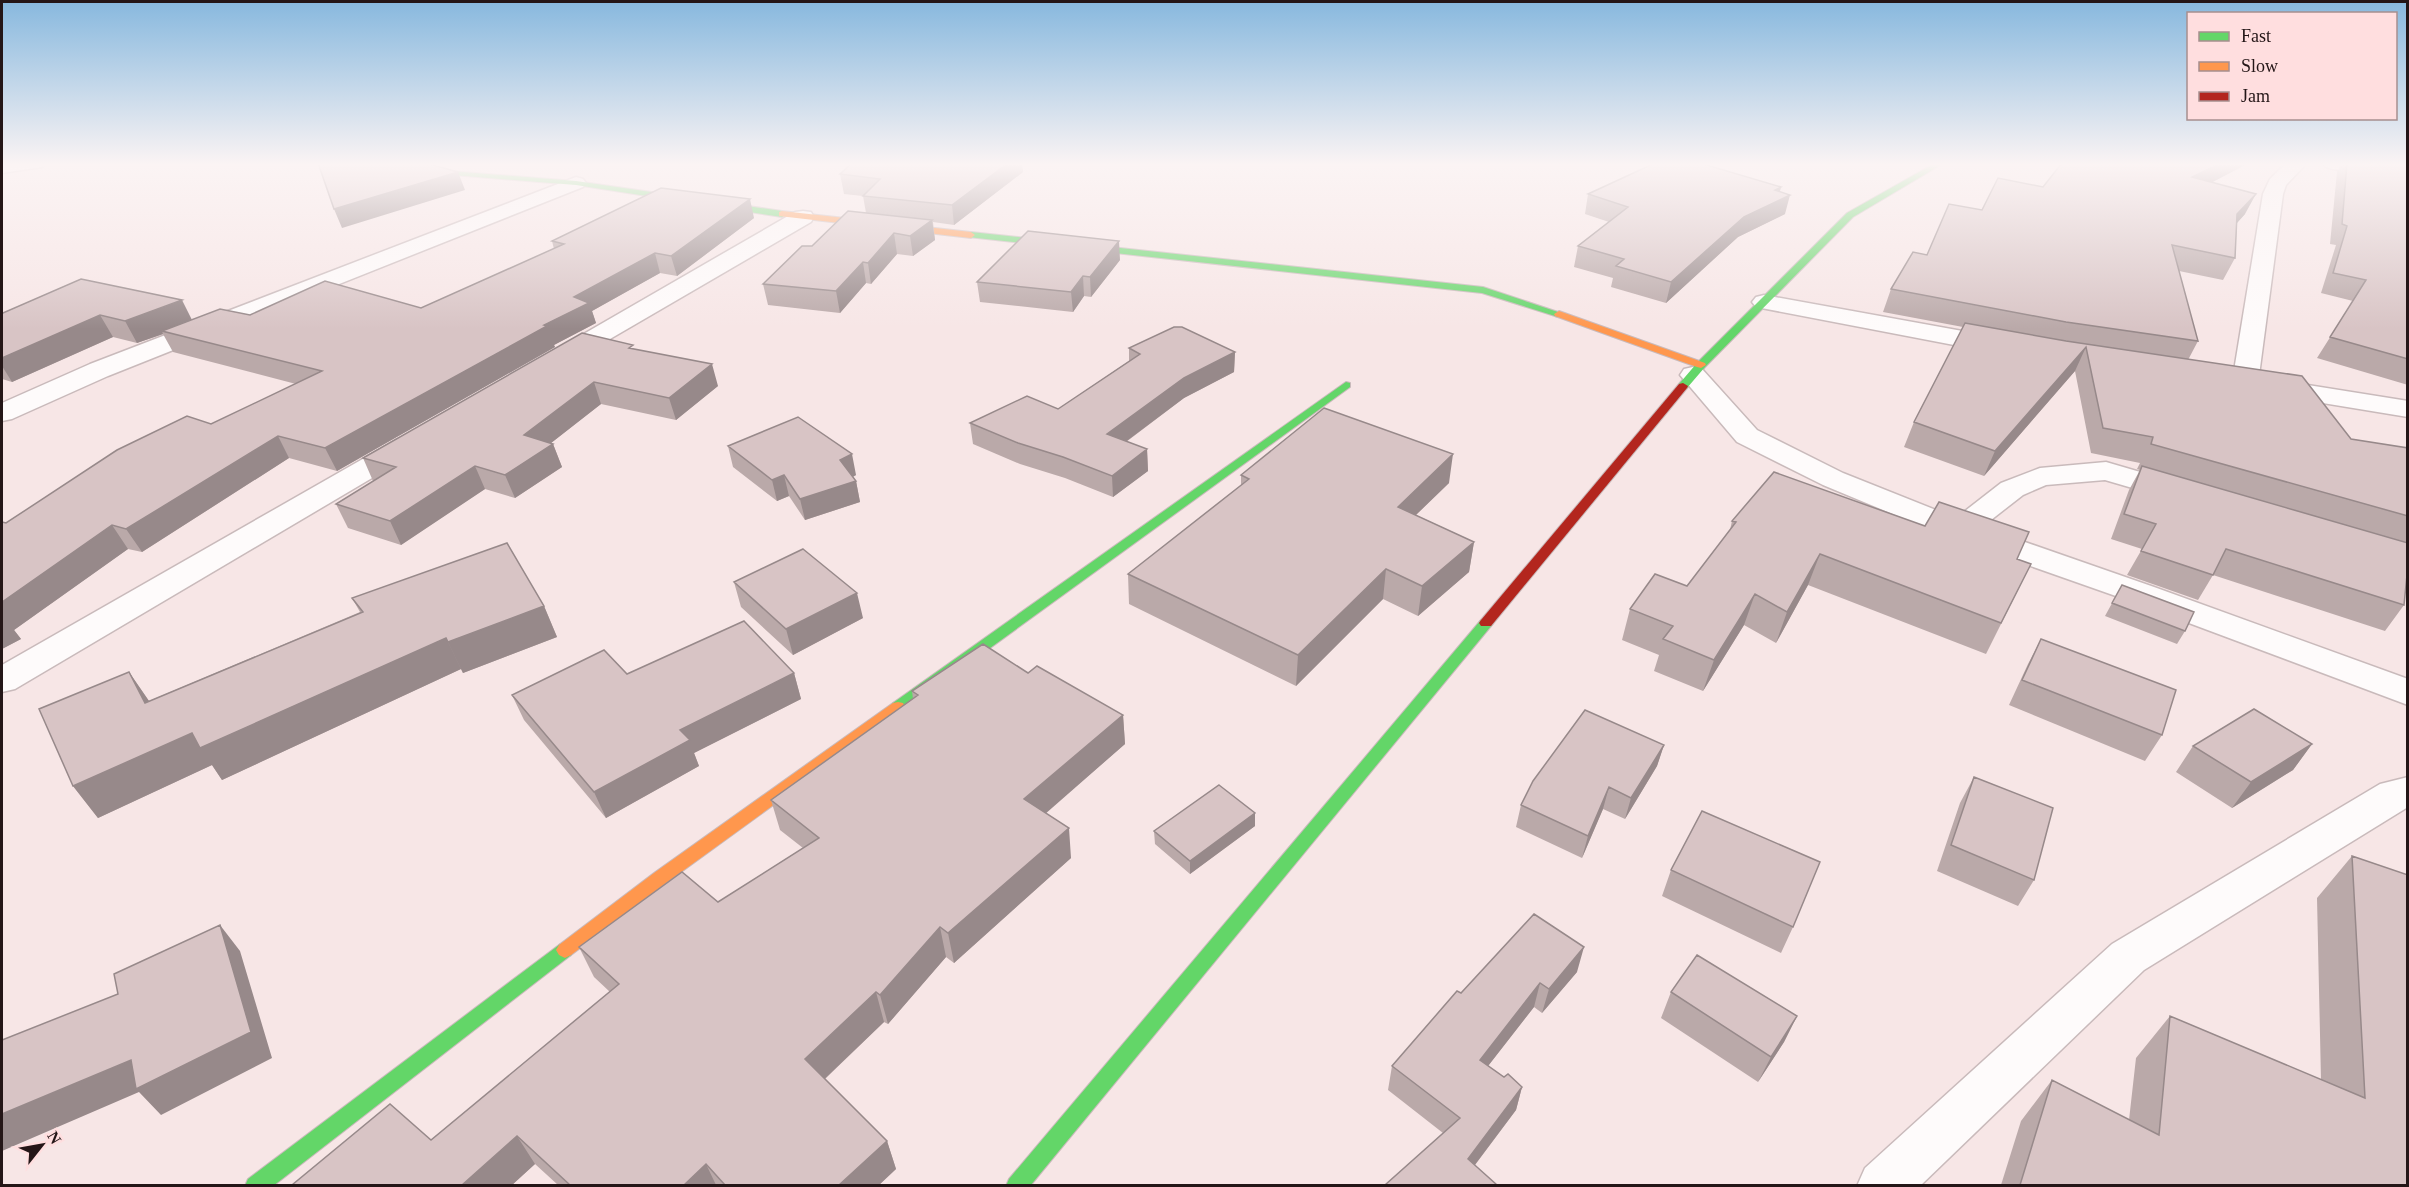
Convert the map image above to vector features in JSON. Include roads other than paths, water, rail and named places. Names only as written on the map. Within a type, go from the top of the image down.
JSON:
[{"type":"street","points":[[2,413],[99,370],[486,218]]},
{"type":"street","points":[[536,371],[801,218]]},
{"type":"street","points":[[816,218],[1483,290],[1515,298],[1697,370],[1747,436],[1833,479],[1959,530],[2142,594],[2408,693]]},
{"type":"street","points":[[1016,1185],[1697,370],[1847,218]]},
{"type":"street","points":[[2268,218],[2236,382],[2408,409]]},
{"type":"street","points":[[1764,302],[2020,349]]},
{"type":"street","points":[[255,1185],[660,878],[1346,385]]},
{"type":"street","points":[[2,680],[433,431]]},
{"type":"street","points":[[1959,530],[2012,489],[2040,477],[2106,471],[2208,502]]},
{"type":"street","points":[[1884,1185],[2128,957],[2403,798]]}]
